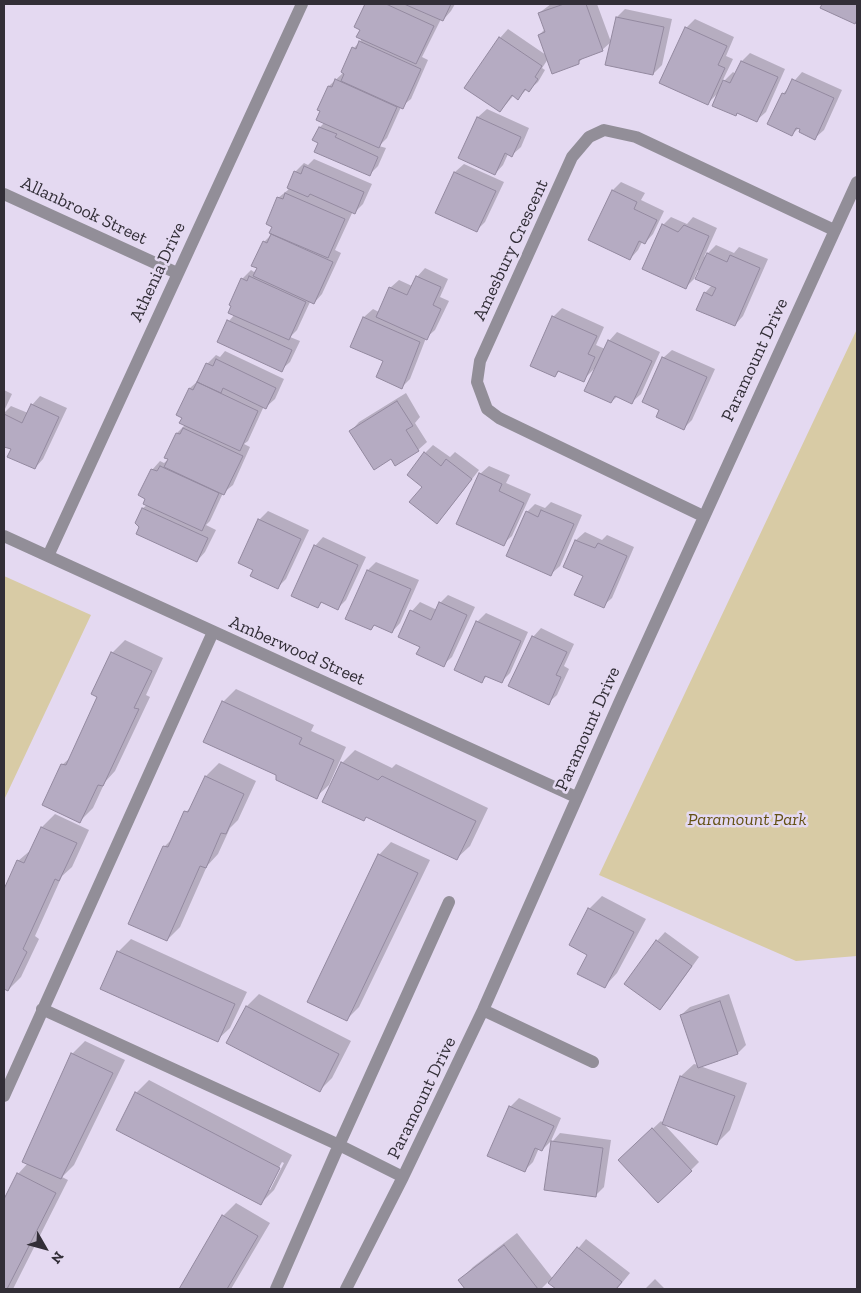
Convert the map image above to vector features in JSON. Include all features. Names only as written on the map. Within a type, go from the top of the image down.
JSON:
[{"type":"street","name":"Athenia Drive","points":[[48,556],[302,4]]},
{"type":"street","name":"Amesbury Crescent","points":[[703,516],[499,418],[487,409],[476,382],[480,361],[572,157],[589,137],[604,130],[636,137],[834,230]]},
{"type":"street","name":"Paramount Drive","points":[[346,1289],[403,1177],[483,1010],[576,797],[857,182]]},
{"type":"street","name":"Allanbrook Street","points":[[4,194],[177,273]]},
{"type":"street","name":"Amberwood Street","points":[[4,536],[576,797]]},
{"type":"street","points":[[4,1096],[213,632]]},
{"type":"street","points":[[276,1289],[339,1144],[449,902]]},
{"type":"street","points":[[42,1009],[339,1144],[403,1177]]},
{"type":"street","points":[[483,1010],[593,1062]]},
{"type":"green space","name":"Paramount Park","points":[[857,329],[857,956],[796,961],[599,875]]},
{"type":"green space","points":[[4,576],[91,615],[4,800]]},
{"type":"building","points":[[365,4],[386,4],[434,26],[416,64],[356,37],[360,30],[354,27]]},
{"type":"building","points":[[404,4],[451,4],[443,21]]},
{"type":"building","points":[[564,4],[586,4],[603,51],[579,60],[579,64],[552,74],[538,35],[545,32],[538,13]]},
{"type":"building","points":[[822,4],[857,4],[857,20],[855,24],[820,8]]},
{"type":"building","points":[[616,17],[664,27],[653,75],[605,65]]},
{"type":"building","points":[[685,27],[727,46],[718,65],[725,68],[708,105],[659,83]]},
{"type":"building","points":[[499,37],[542,66],[535,77],[538,79],[529,92],[525,89],[518,100],[512,95],[500,112],[464,88]]},
{"type":"building","points":[[359,41],[421,69],[403,109],[341,81],[344,74],[341,72],[352,47],[356,49]]},
{"type":"building","points":[[741,61],[778,77],[757,122],[737,113],[736,116],[712,106],[723,80],[730,83]]},
{"type":"building","points":[[335,79],[397,107],[379,148],[316,120],[320,111],[317,110],[328,86],[332,87]]},
{"type":"building","points":[[792,79],[834,98],[815,140],[799,132],[800,129],[796,128],[792,136],[767,124],[782,93],[785,94]]},
{"type":"building","points":[[477,117],[521,137],[512,157],[505,153],[495,175],[458,158]]},
{"type":"building","points":[[319,127],[337,134],[335,137],[378,157],[370,176],[314,152],[318,143],[312,140]]},
{"type":"building","points":[[304,166],[364,192],[355,214],[310,194],[308,197],[287,188],[294,171],[301,174]]},
{"type":"building","points":[[454,172],[496,191],[477,232],[435,213]]},
{"type":"building","points":[[612,190],[637,202],[634,209],[657,220],[645,244],[639,241],[630,260],[588,240]]},
{"type":"building","points":[[285,193],[345,219],[328,258],[269,233],[272,227],[266,224],[277,197],[283,199]]},
{"type":"building","points":[[662,224],[678,232],[684,225],[709,236],[686,289],[642,269]]},
{"type":"building","points":[[271,234],[333,262],[314,304],[253,276],[257,268],[251,266],[263,241],[267,243]]},
{"type":"building","points":[[707,253],[727,262],[730,255],[760,268],[735,326],[696,310],[704,292],[712,296],[716,288],[695,279]]},
{"type":"building","points":[[249,276],[306,302],[289,340],[228,313],[231,306],[229,305],[241,278],[247,281]]},
{"type":"building","points":[[416,276],[441,287],[433,305],[441,309],[427,340],[376,317],[389,287],[407,295]]},
{"type":"building","points":[[552,316],[597,336],[588,354],[595,357],[584,382],[558,371],[555,377],[530,366]]},
{"type":"building","points":[[363,317],[420,342],[402,389],[376,377],[383,361],[350,347]]},
{"type":"building","points":[[227,320],[292,350],[282,372],[217,342]]},
{"type":"building","points":[[608,340],[652,361],[632,404],[615,396],[611,403],[584,391]]},
{"type":"building","points":[[662,357],[707,377],[684,430],[656,417],[659,410],[642,402]]},
{"type":"building","points":[[216,359],[276,388],[266,409],[223,388],[221,393],[197,382],[206,363],[213,366]]},
{"type":"building","points":[[197,382],[258,411],[240,451],[179,423],[182,418],[176,415],[189,388],[193,390]]},
{"type":"building","points":[[397,401],[413,426],[406,430],[419,451],[395,466],[391,459],[374,470],[349,431]]},
{"type":"building","points":[[31,404],[59,417],[35,469],[7,457],[11,449],[4,447],[4,414],[22,423]]},
{"type":"building","points":[[183,428],[243,456],[224,495],[164,467],[168,459],[164,458],[176,433],[180,434]]},
{"type":"building","points":[[424,452],[441,466],[446,459],[472,479],[437,524],[409,502],[422,487],[407,475]]},
{"type":"building","points":[[160,466],[219,493],[202,531],[143,504],[145,499],[138,495],[151,469],[157,471]]},
{"type":"building","points":[[479,473],[502,484],[499,491],[524,503],[504,546],[456,524]]},
{"type":"building","points":[[142,508],[208,538],[197,562],[136,534],[139,527],[135,523]]},
{"type":"building","points":[[541,510],[574,524],[551,576],[506,556],[526,511],[538,517]]},
{"type":"building","points":[[258,519],[301,539],[278,589],[250,576],[253,570],[238,563]]},
{"type":"building","points":[[575,540],[595,548],[598,543],[627,556],[604,608],[574,595],[583,576],[563,567]]},
{"type":"building","points":[[314,545],[358,565],[338,610],[321,602],[318,608],[291,596]]},
{"type":"building","points":[[367,570],[411,589],[392,633],[374,625],[371,630],[345,619]]},
{"type":"building","points":[[439,602],[467,615],[444,667],[416,654],[420,647],[398,637],[410,610],[431,620]]},
{"type":"building","points":[[476,621],[521,641],[502,683],[485,676],[482,683],[454,670]]},
{"type":"building","points":[[532,636],[567,652],[556,675],[561,677],[549,705],[508,686]]},
{"type":"building","points":[[111,652],[152,671],[134,708],[139,709],[103,786],[98,785],[80,823],[42,805],[61,764],[66,765],[97,697],[91,694]]},
{"type":"building","points":[[222,701],[302,738],[299,744],[334,760],[317,799],[276,780],[276,775],[203,742]]},
{"type":"building","points":[[341,762],[378,780],[382,776],[476,821],[457,860],[366,817],[364,821],[322,802]]},
{"type":"building","points":[[205,776],[244,794],[226,834],[221,833],[206,868],[200,866],[167,941],[128,924],[163,846],[168,847],[184,811],[188,812]]},
{"type":"building","points":[[41,827],[77,843],[59,881],[55,879],[23,949],[27,952],[8,991],[4,989],[4,889],[17,860],[24,863]]},
{"type":"building","points":[[378,854],[418,873],[347,1021],[307,1002]]},
{"type":"building","points":[[588,908],[634,932],[605,988],[577,974],[587,955],[569,945]]},
{"type":"building","points":[[656,940],[692,966],[660,1010],[624,984]]},
{"type":"building","points":[[117,951],[235,1004],[218,1042],[100,989]]},
{"type":"building","points":[[720,1001],[738,1054],[698,1068],[680,1015]]},
{"type":"building","points":[[246,1006],[339,1054],[320,1092],[226,1043]]},
{"type":"building","points":[[71,1053],[113,1073],[61,1179],[22,1162]]},
{"type":"building","points":[[680,1076],[735,1096],[717,1145],[662,1124]]},
{"type":"building","points":[[135,1092],[280,1168],[261,1205],[116,1130]]},
{"type":"building","points":[[509,1106],[554,1126],[542,1151],[535,1148],[525,1172],[487,1156]]},
{"type":"building","points":[[652,1128],[692,1171],[658,1203],[618,1160]]},
{"type":"building","points":[[551,1141],[603,1148],[596,1197],[544,1190]]},
{"type":"building","points":[[17,1173],[56,1193],[7,1289],[4,1289],[4,1199]]},
{"type":"building","points":[[222,1215],[258,1236],[227,1289],[179,1289]]},
{"type":"building","points":[[504,1245],[538,1289],[465,1289],[458,1280]]},
{"type":"building","points":[[577,1247],[622,1282],[616,1289],[556,1289],[548,1283]]}]
